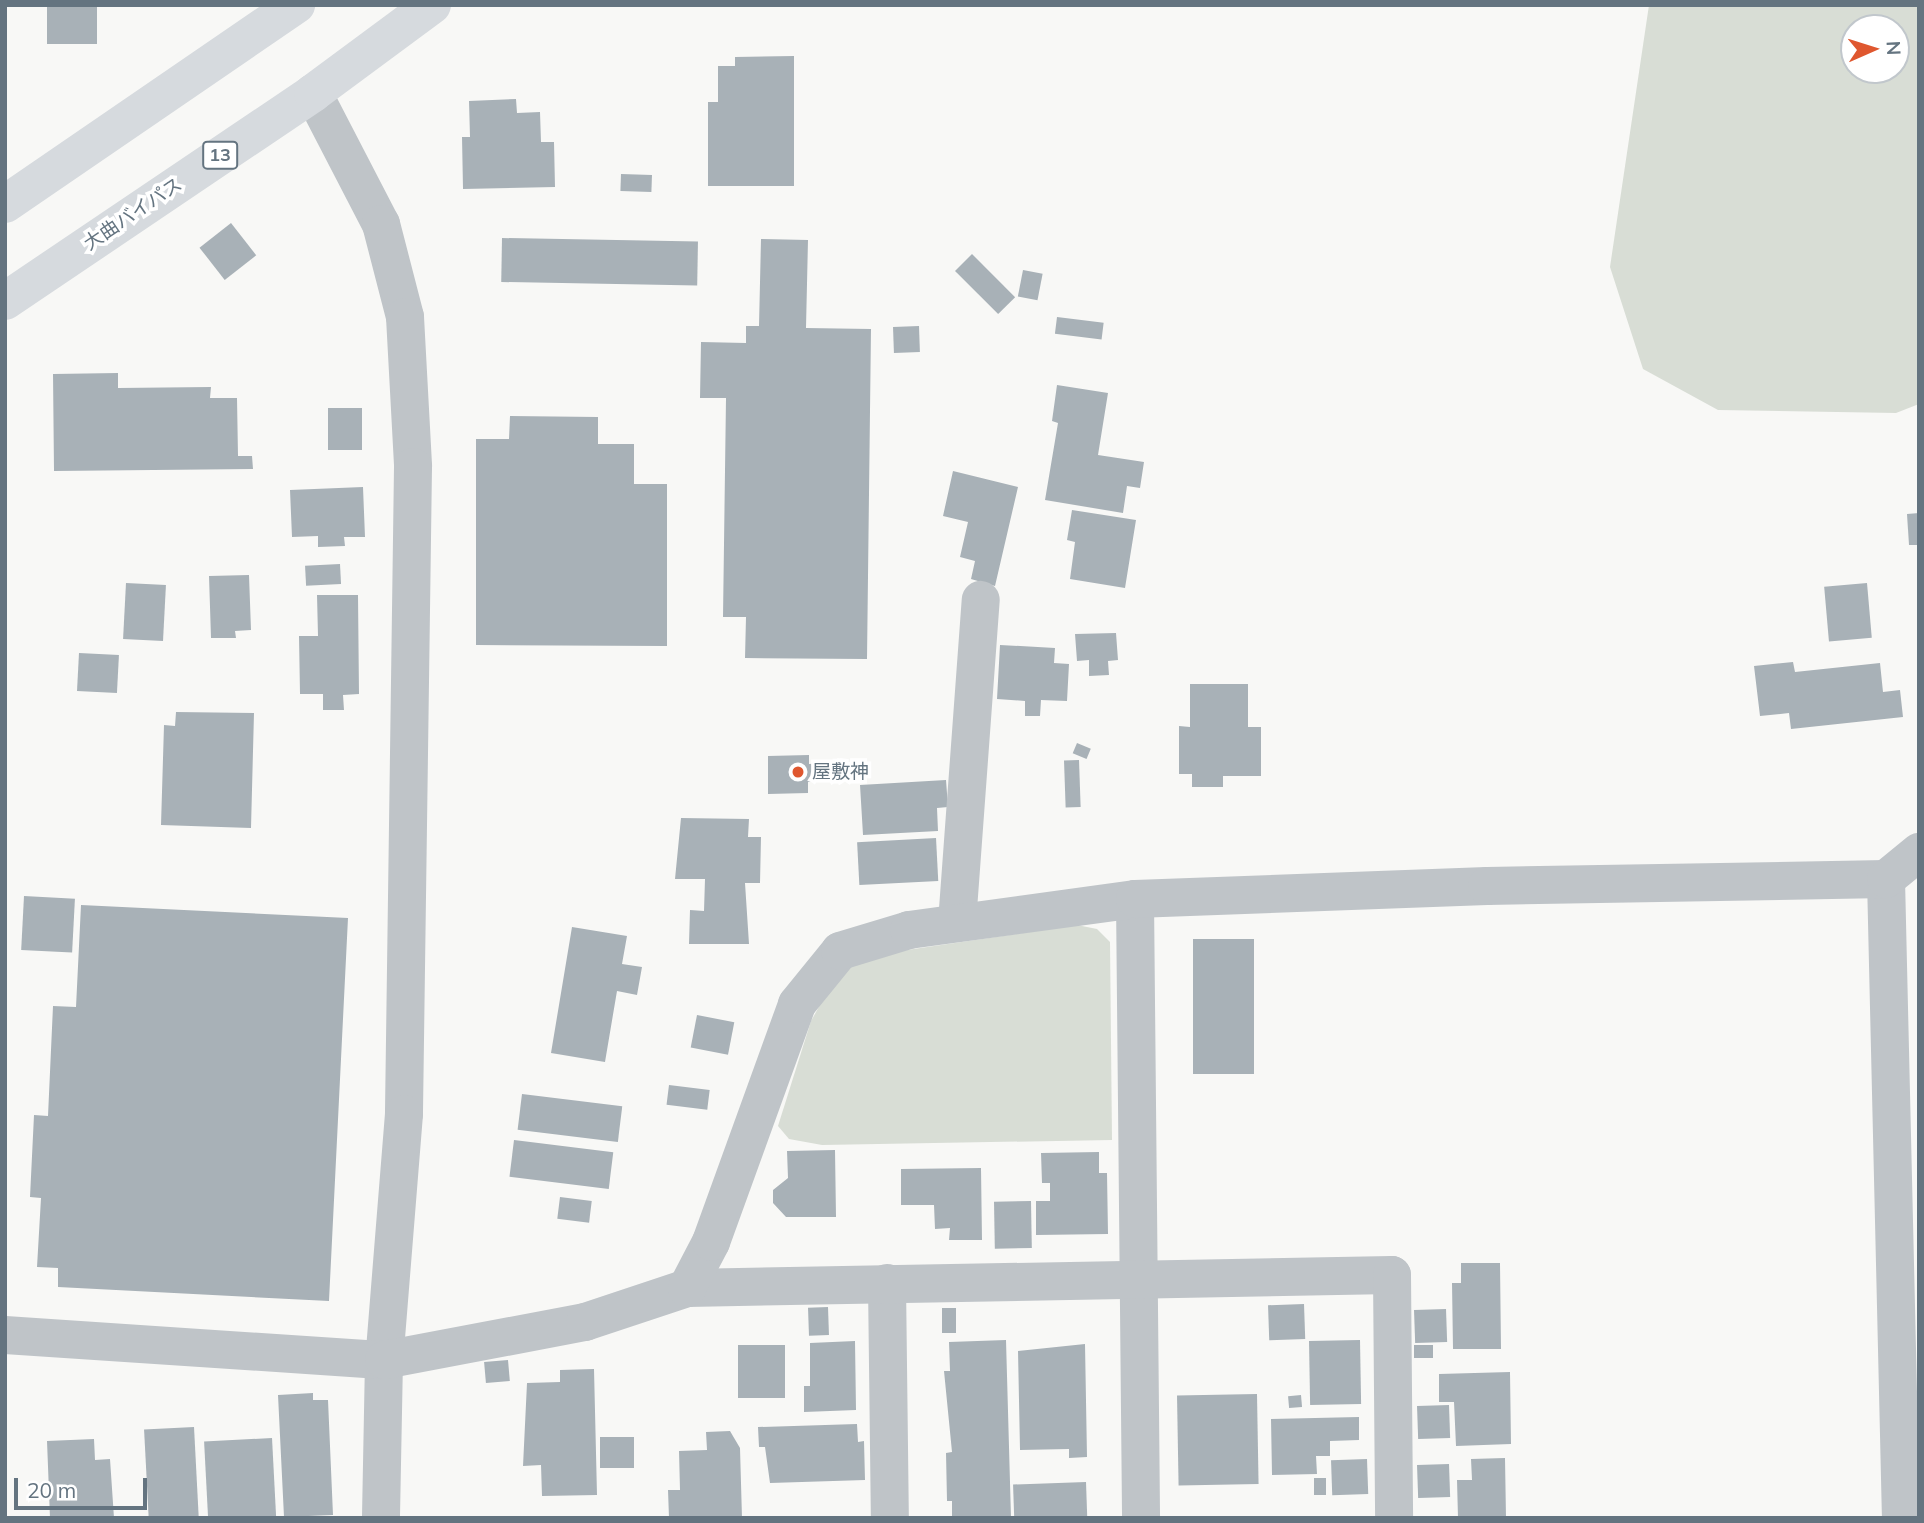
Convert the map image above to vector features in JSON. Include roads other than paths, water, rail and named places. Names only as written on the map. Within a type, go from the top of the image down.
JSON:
[{"type":"highway","points":[[5,204],[296,5]]},
{"type":"highway","name":"大曲バイパス","points":[[5,301],[313,93],[432,5]]},
{"type":"street","points":[[313,93],[381,224],[405,317],[413,467],[404,1114],[384,1360],[381,1518]]},
{"type":"street","points":[[957,923],[981,600]]},
{"type":"street","points":[[687,1288],[711,1242],[797,1004],[840,951],[909,930],[1135,900],[1487,886],[1886,879],[1919,852]]},
{"type":"street","points":[[1886,879],[1900,1518]]},
{"type":"street","points":[[1135,900],[1141,1518]]},
{"type":"street","points":[[5,1335],[384,1360],[585,1322],[687,1288],[1392,1275],[1395,1518]]},
{"type":"street","points":[[887,1283],[890,1518]]},
{"type":"place","name":"屋敷神","points":[[798,772]]}]
